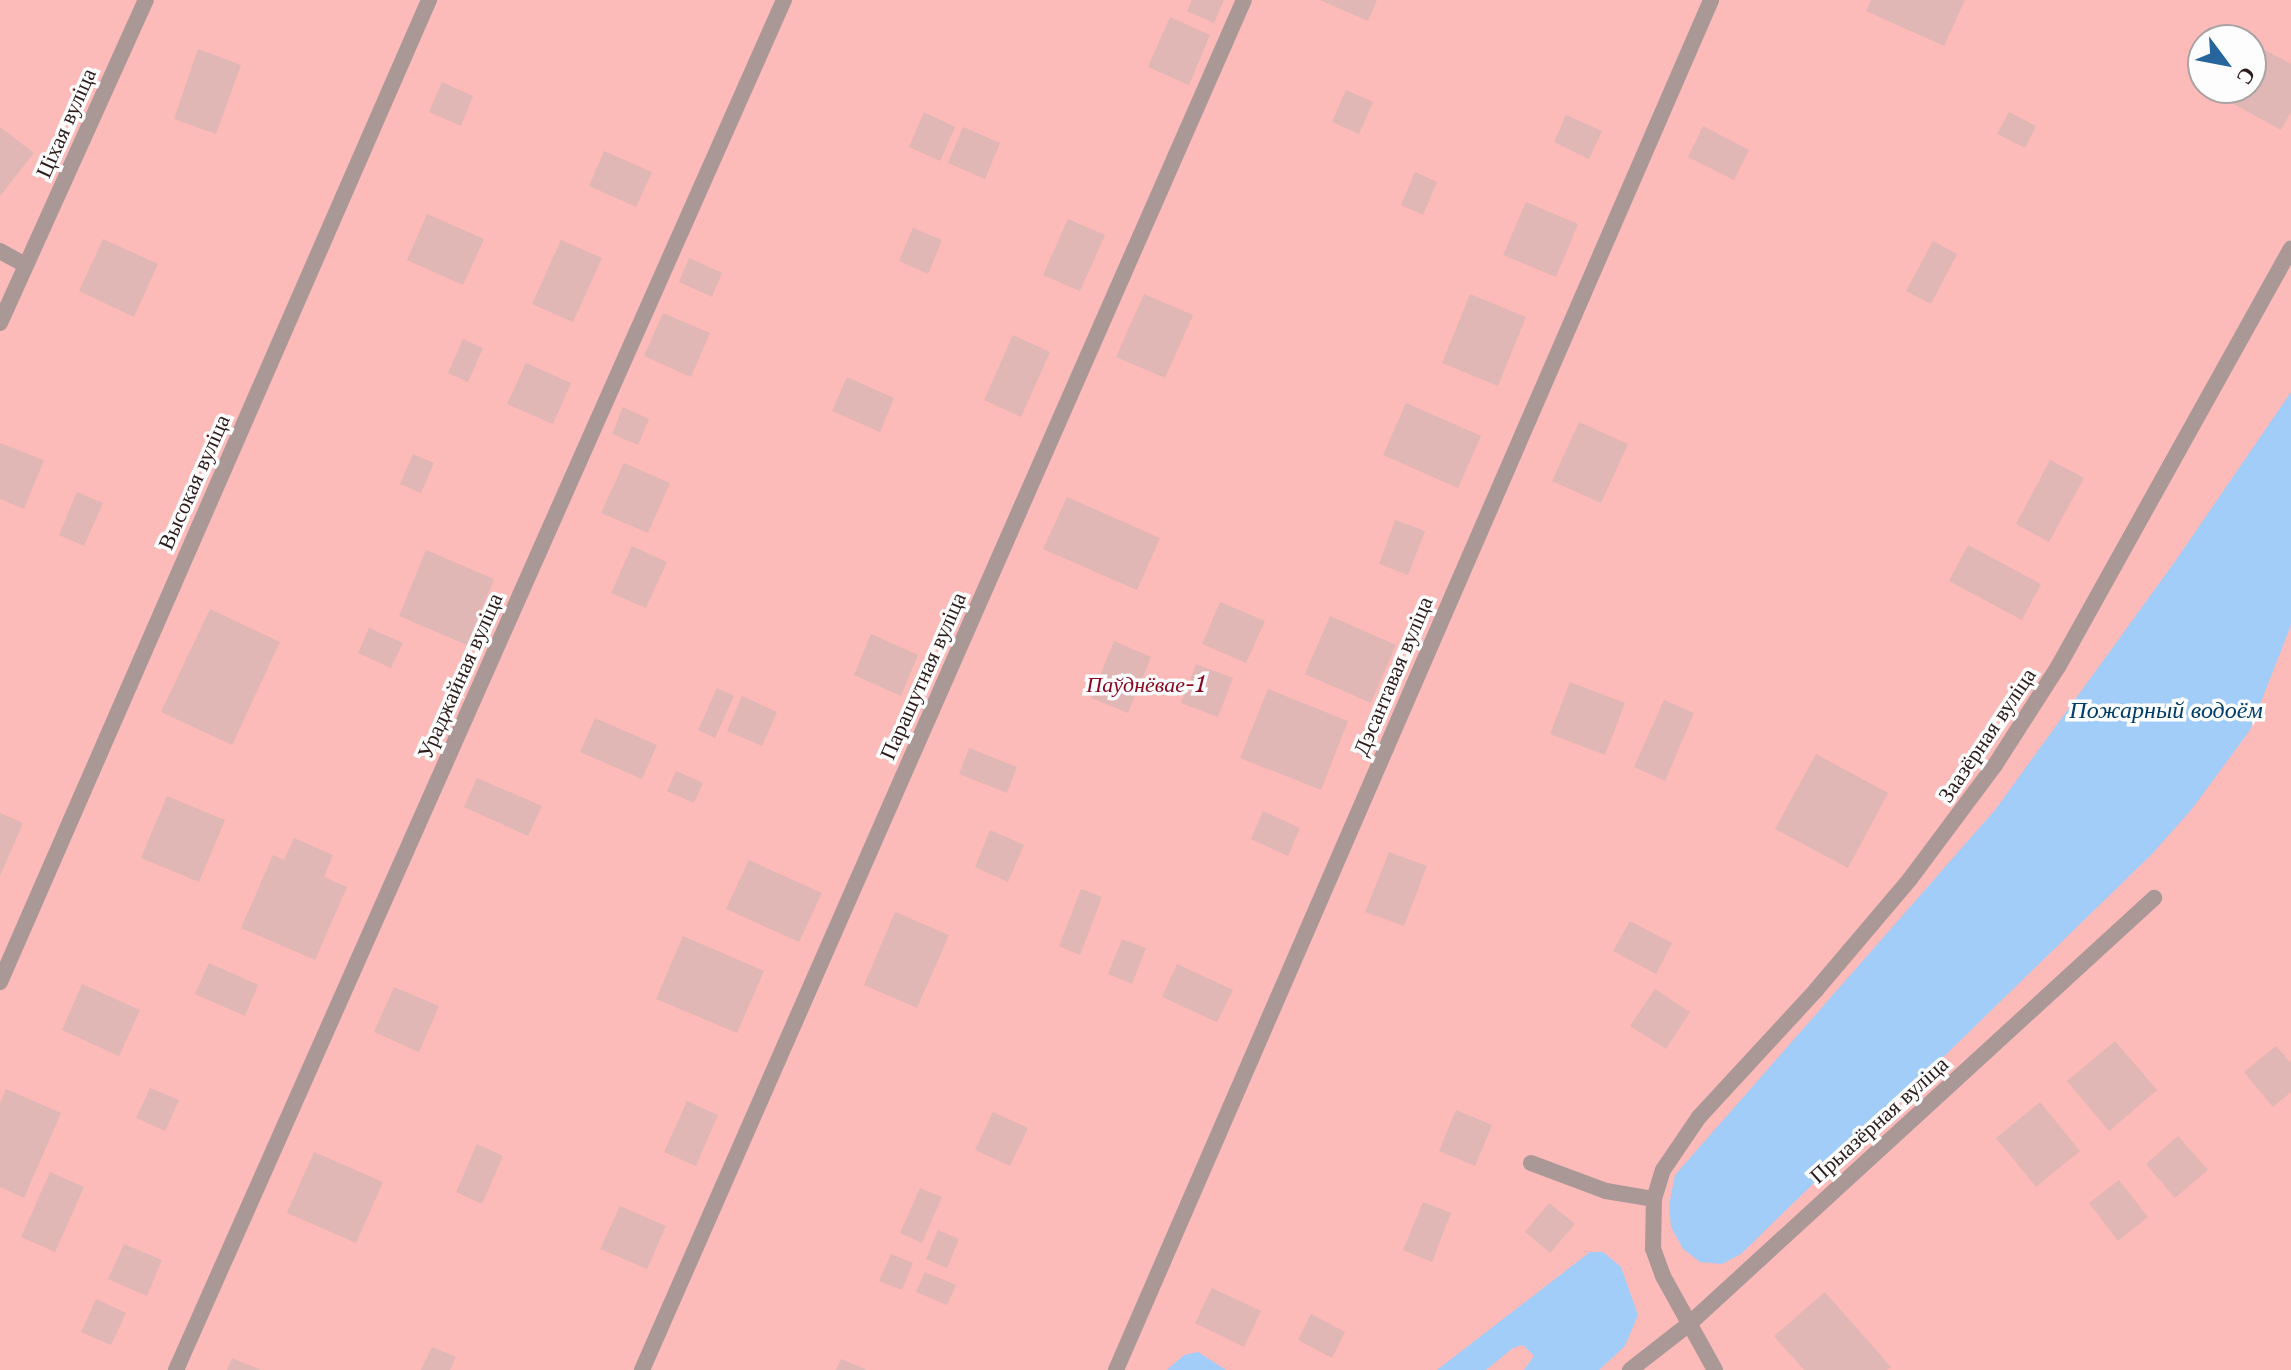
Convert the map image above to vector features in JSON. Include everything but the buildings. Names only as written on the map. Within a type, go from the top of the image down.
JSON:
[{"type":"lane","name":"Ціхая вуліца","points":[[0,323],[146,0]]},
{"type":"lane","name":"Высокая вуліца","points":[[0,982],[429,0]]},
{"type":"lane","name":"Ураджайная вуліца","points":[[176,1370],[784,0]]},
{"type":"lane","name":"Парашутная вуліца","points":[[642,1370],[1244,0]]},
{"type":"lane","name":"Дэсантавая вуліца","points":[[1116,1370],[1711,0]]},
{"type":"lane","name":"Заазёрная вуліца","points":[[1715,1370],[1663,1276],[1653,1249],[1654,1199],[1663,1170],[1684,1135],[1861,938],[1955,821],[2012,741],[2058,667],[2291,248]]},
{"type":"lane","points":[[0,251],[25,265]]},
{"type":"lane","name":"Прыазёрная вуліца","points":[[1630,1370],[1689,1324],[2154,898]]},
{"type":"lane","points":[[1531,1163],[1606,1191],[1654,1199]]},
{"type":"green space","name":"Паўднёвае-1","points":[[0,0],[2291,0],[2291,1370],[0,1370]]},
{"type":"water","name":"Пожарный водоём","points":[[2291,392],[2291,625],[2250,730],[2192,809],[2152,854],[1741,1254],[1722,1264],[1700,1262],[1683,1249],[1671,1227],[1669,1205],[1675,1175],[1995,810],[2176,560]]},
{"type":"water","points":[[1590,1252],[1603,1252],[1621,1267],[1638,1315],[1625,1346],[1599,1370],[1524,1370],[1534,1356],[1523,1345],[1513,1348],[1486,1370],[1437,1370]]},
{"type":"water","points":[[1198,1352],[1226,1370],[1167,1370],[1184,1355]]}]
